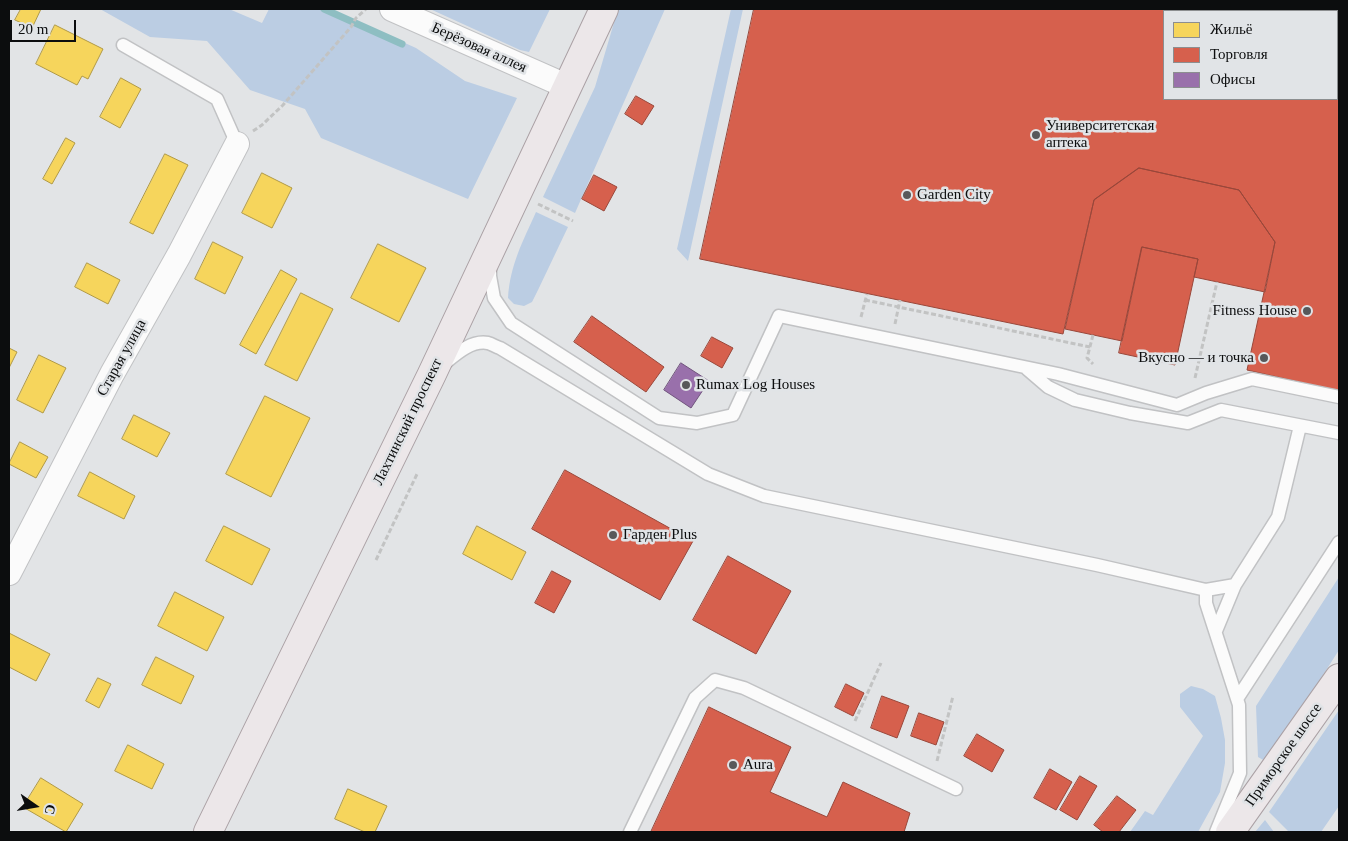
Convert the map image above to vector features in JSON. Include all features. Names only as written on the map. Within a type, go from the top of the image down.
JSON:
[{"type":"main road","name":"Лахтинский проспект","points":[[208,832],[431,376],[566,86],[604,9]]},
{"type":"main road","name":"Приморское шоссе","points":[[1230,832],[1339,678]]},
{"type":"street","name":"Берёзовая аллея","points":[[392,9],[566,86]]},
{"type":"street","name":"Старая улица","points":[[9,573],[112,374],[245,137]]},
{"type":"lane","points":[[123,45],[217,99],[245,137]]},
{"type":"lane","points":[[491,250],[490,276],[494,298],[511,323],[659,418],[697,423],[733,415],[779,316],[1058,374],[1177,405],[1252,378],[1339,397]]},
{"type":"lane","points":[[431,376],[460,351],[472,344],[488,343],[500,348],[708,474],[764,496],[1097,565],[1206,590],[1235,585]]},
{"type":"lane","points":[[1025,367],[1048,387],[1075,400],[1130,413],[1188,423],[1221,410],[1339,433]]},
{"type":"lane","points":[[1216,631],[1235,585],[1278,517],[1300,426]]},
{"type":"lane","points":[[1237,698],[1339,542]]},
{"type":"lane","points":[[1206,590],[1206,602],[1239,705],[1240,773],[1216,832]]},
{"type":"lane","points":[[630,832],[695,698],[715,680],[744,688],[956,789]]},
{"type":"path","points":[[245,137],[262,125],[283,105],[351,27],[356,18],[366,9]]},
{"type":"path","points":[[537,204],[573,221]]},
{"type":"path","points":[[1194,381],[1217,282]]},
{"type":"path","points":[[858,332],[867,294]]},
{"type":"path","points":[[865,300],[1090,347]]},
{"type":"path","points":[[892,340],[900,300]]},
{"type":"path","points":[[1092,335],[1088,358],[1093,365]]},
{"type":"path","points":[[376,560],[418,472]]},
{"type":"path","points":[[847,738],[882,662]]},
{"type":"path","points":[[932,778],[953,696]]},
{"type":"shaded area","points":[[100,9],[229,9],[262,23],[269,9],[329,9],[416,48],[465,81],[517,98],[468,199],[321,138],[305,109],[250,90],[207,41],[150,37]]},
{"type":"shaded area","points":[[430,9],[550,9],[529,52],[520,50]]},
{"type":"shaded area","points":[[618,9],[665,9],[575,213],[543,197],[595,87]]},
{"type":"shaded area","points":[[731,9],[743,9],[688,261],[677,249]]},
{"type":"shaded area","points":[[536,212],[568,227],[532,302],[524,306],[514,304],[508,298],[509,286],[518,254]]},
{"type":"shaded area","points":[[1339,577],[1339,650],[1270,758],[1265,761],[1258,757],[1256,706]]},
{"type":"shaded area","points":[[1191,686],[1203,689],[1215,696],[1225,740],[1225,763],[1220,792],[1198,832],[1130,832],[1145,811],[1153,815],[1203,736],[1180,707],[1180,694]]},
{"type":"shaded area","points":[[1339,710],[1339,806],[1321,832],[1289,832],[1269,812]]},
{"type":"shaded area","points":[[1265,820],[1274,832],[1255,832]]},
{"type":"building: Жильё","points":[[21,9],[41,9],[32,28],[15,20]]},
{"type":"building: Жильё","points":[[55,25],[103,49],[88,79],[82,76],[77,85],[36,64]]},
{"type":"building: Жильё","points":[[121,78],[141,89],[120,128],[100,117]]},
{"type":"building: Жильё","points":[[66,138],[75,143],[52,184],[43,179]]},
{"type":"building: Жильё","points":[[165,154],[188,165],[153,234],[130,223]]},
{"type":"building: Жильё","points":[[262,173],[292,188],[272,228],[242,213]]},
{"type":"building: Жильё","points":[[213,242],[243,257],[225,294],[195,279]]},
{"type":"building: Жильё","points":[[378,244],[426,268],[399,322],[351,298]]},
{"type":"building: Жильё","points":[[87,263],[120,280],[108,304],[75,287]]},
{"type":"building: Жильё","points":[[281,270],[297,279],[256,354],[240,345]]},
{"type":"building: Жильё","points":[[301,293],[333,309],[297,381],[265,365]]},
{"type":"building: Жильё","points":[[9,348],[17,352],[9,368]]},
{"type":"building: Жильё","points":[[39,355],[66,368],[43,413],[17,400]]},
{"type":"building: Жильё","points":[[265,396],[310,418],[271,497],[226,474]]},
{"type":"building: Жильё","points":[[134,415],[170,433],[157,457],[122,439]]},
{"type":"building: Жильё","points":[[20,442],[48,457],[36,478],[9,464]]},
{"type":"building: Жильё","points":[[90,472],[135,496],[124,519],[78,496]]},
{"type":"building: Жильё","points":[[224,526],[270,549],[252,585],[206,561]]},
{"type":"building: Жильё","points":[[477,526],[526,552],[512,580],[463,554]]},
{"type":"building: Жильё","points":[[175,592],[224,617],[207,651],[158,626]]},
{"type":"building: Жильё","points":[[9,633],[50,654],[36,681],[9,667]]},
{"type":"building: Жильё","points":[[156,657],[194,676],[181,704],[142,685]]},
{"type":"building: Жильё","points":[[98,678],[111,684],[99,708],[86,701]]},
{"type":"building: Жильё","points":[[128,745],[164,764],[152,789],[115,771]]},
{"type":"building: Жильё","points":[[41,778],[83,804],[66,832],[23,807]]},
{"type":"building: Жильё","points":[[348,789],[387,806],[375,832],[365,832],[335,819]]},
{"type":"building: Торговля","name":"Garden City","points":[[754,9],[1339,9],[1339,391],[1247,370],[1275,242],[1239,190],[1139,168],[1094,200],[1063,334],[700,259]]},
{"type":"building: Торговля","points":[[636,96],[654,106],[642,125],[625,114]]},
{"type":"building: Торговля","points":[[1139,168],[1239,190],[1275,242],[1265,292],[1194,277],[1198,259],[1142,247],[1122,341],[1065,329],[1094,200]]},
{"type":"building: Торговля","points":[[594,175],[617,187],[604,211],[582,199]]},
{"type":"building: Торговля","points":[[1142,247],[1198,259],[1175,365],[1119,353]]},
{"type":"building: Торговля","points":[[592,316],[664,367],[646,392],[574,342]]},
{"type":"building: Торговля","points":[[712,337],[733,348],[722,368],[701,356]]},
{"type":"building: Торговля","name":"Гарден Plus","points":[[565,470],[693,541],[660,600],[532,529]]},
{"type":"building: Торговля","points":[[728,556],[791,591],[756,654],[693,620]]},
{"type":"building: Торговля","points":[[552,571],[571,581],[554,613],[535,603]]},
{"type":"building: Торговля","points":[[846,684],[864,693],[853,716],[835,707]]},
{"type":"building: Торговля","points":[[882,696],[909,706],[897,738],[871,728]]},
{"type":"building: Торговля","name":"Aura","points":[[709,707],[791,747],[770,792],[827,817],[843,782],[910,813],[904,832],[651,832]]},
{"type":"building: Торговля","points":[[919,713],[944,722],[936,745],[911,736]]},
{"type":"building: Торговля","points":[[977,734],[1004,750],[992,772],[964,756]]},
{"type":"building: Торговля","points":[[1050,769],[1072,782],[1056,810],[1034,798]]},
{"type":"building: Торговля","points":[[1080,776],[1097,786],[1077,820],[1060,810]]},
{"type":"building: Торговля","points":[[1117,796],[1136,810],[1119,832],[1103,832],[1094,825]]},
{"type":"building: Офисы","name":"Rumax Log Houses","points":[[681,363],[709,381],[691,408],[664,390]]},
{"type":"waterway","points":[[324,9],[402,44]]},
{"type":"place","name":"Университетская аптека","points":[[1036,135]]},
{"type":"place","name":"Garden City","points":[[907,195]]},
{"type":"place","name":"Fitness House","points":[[1307,311]]},
{"type":"place","name":"Вкусно — и точка","points":[[1264,358]]},
{"type":"place","name":"Rumax Log Houses","points":[[686,385]]},
{"type":"place","name":"Гарден Plus","points":[[613,535]]},
{"type":"place","name":"Aura","points":[[733,765]]}]
